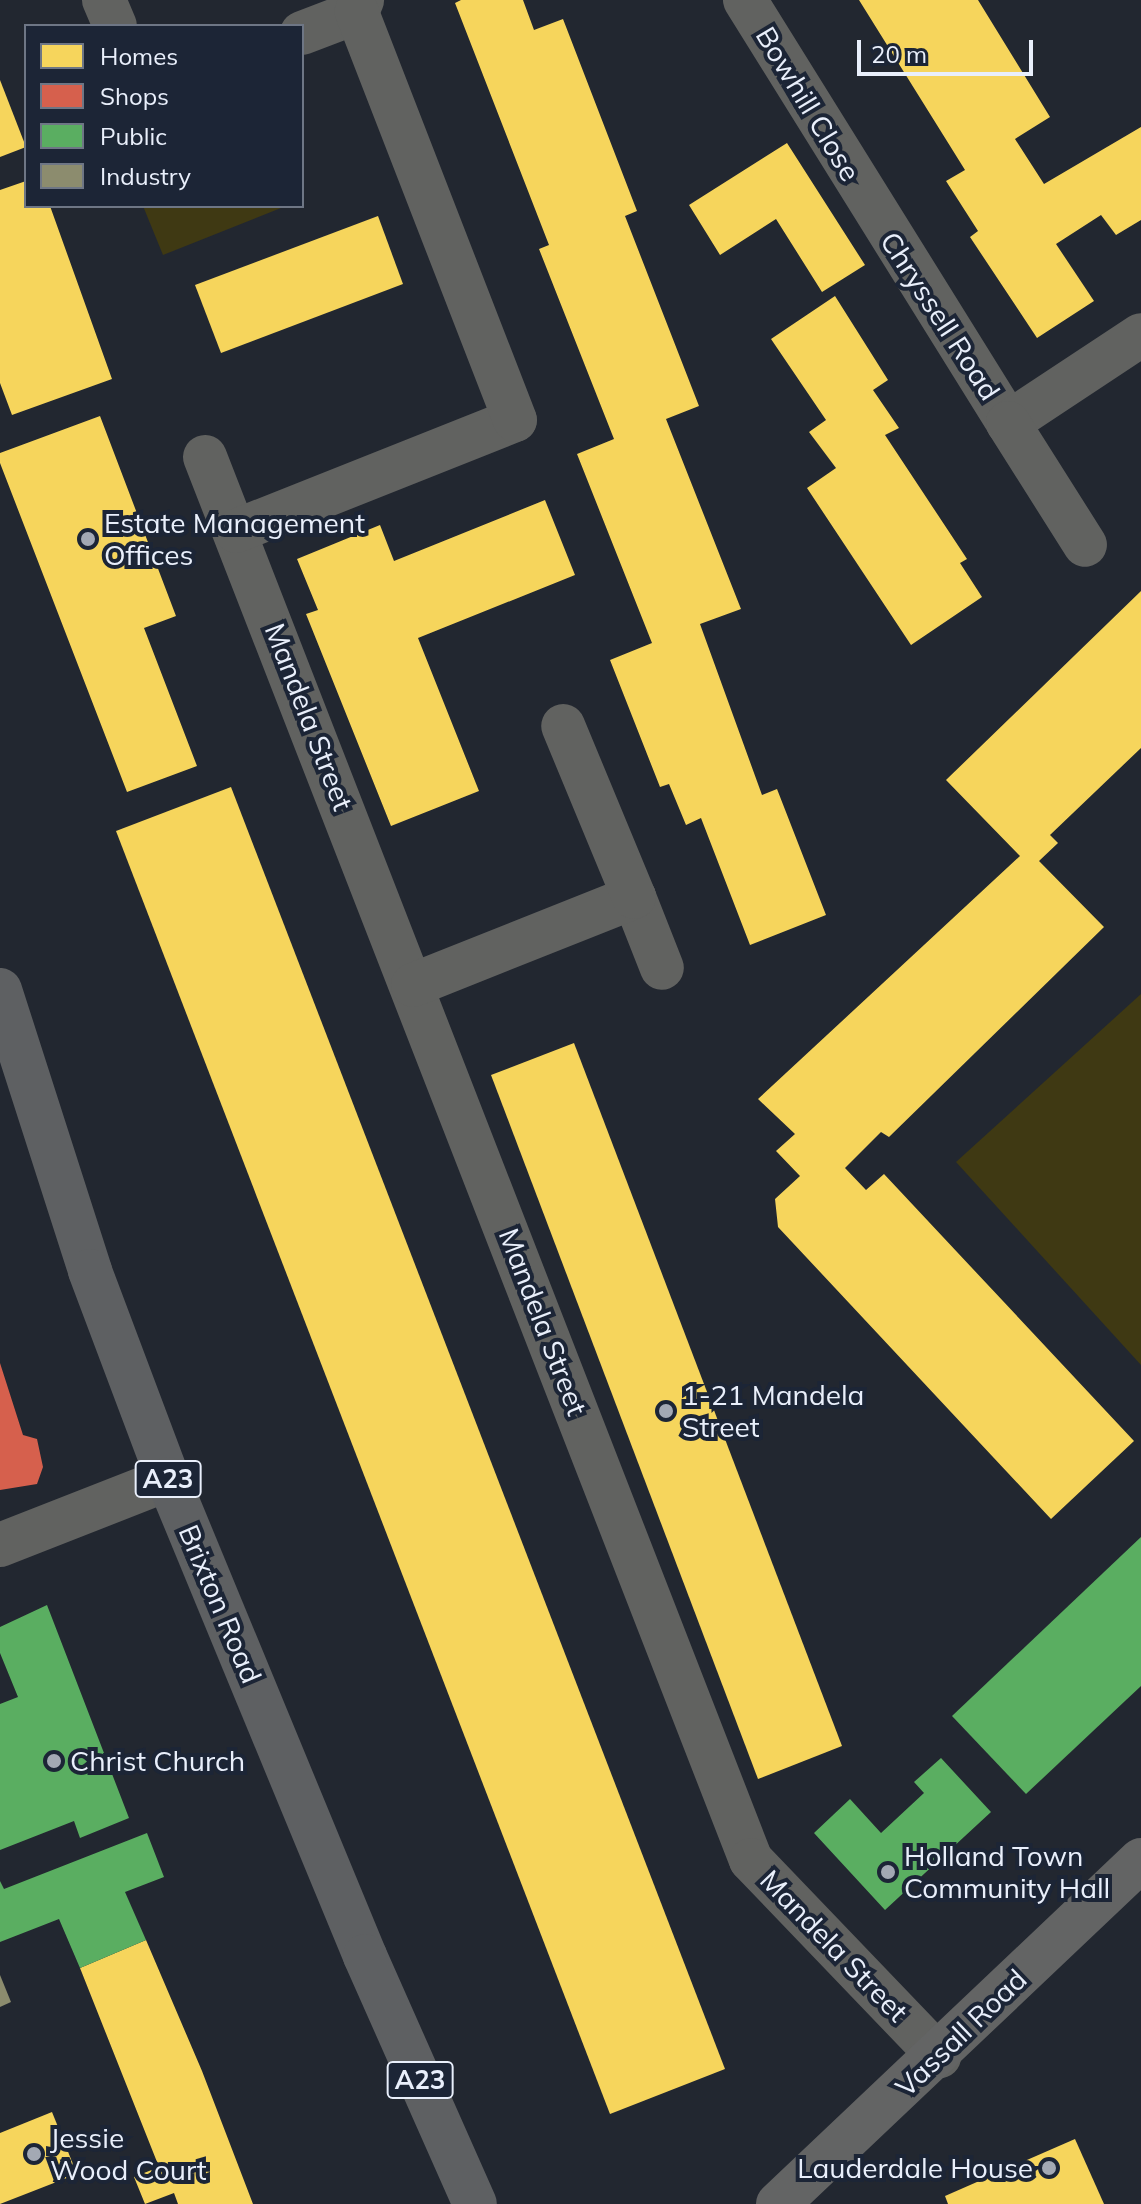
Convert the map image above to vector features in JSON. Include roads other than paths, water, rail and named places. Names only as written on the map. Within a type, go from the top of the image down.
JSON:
[{"type":"highway","name":"Brixton Road","points":[[0,990],[90,1271],[168,1479],[365,1956],[475,2204]]},
{"type":"street","points":[[104,0],[114,24]]},
{"type":"street","name":"Bowhill Close","points":[[745,0],[872,208]]},
{"type":"street","points":[[236,531],[515,420],[360,6],[304,32]]},
{"type":"street","name":"Chryssell Road","points":[[872,208],[1085,545]]},
{"type":"street","name":"Chryssell Road","points":[[1008,423],[1141,335]]},
{"type":"street","name":"Mandela Street","points":[[205,457],[751,1860],[939,2056]]},
{"type":"street","points":[[563,726],[662,968]]},
{"type":"street","points":[[413,985],[634,897]]},
{"type":"street","points":[[0,1545],[168,1479]]},
{"type":"street","name":"Vassall Road","points":[[778,2204],[939,2056],[1141,1860]]},
{"type":"place","name":"Estate Management Offices","points":[[88,539]]},
{"type":"place","name":"1-21 Mandela Street","points":[[666,1411]]},
{"type":"place","name":"Christ Church","points":[[54,1761]]},
{"type":"place","name":"Holland Town Community Hall","points":[[888,1872]]},
{"type":"place","name":"Jessie Wood Court","points":[[34,2154]]},
{"type":"place","name":"Lauderdale House","points":[[1049,2168]]}]
